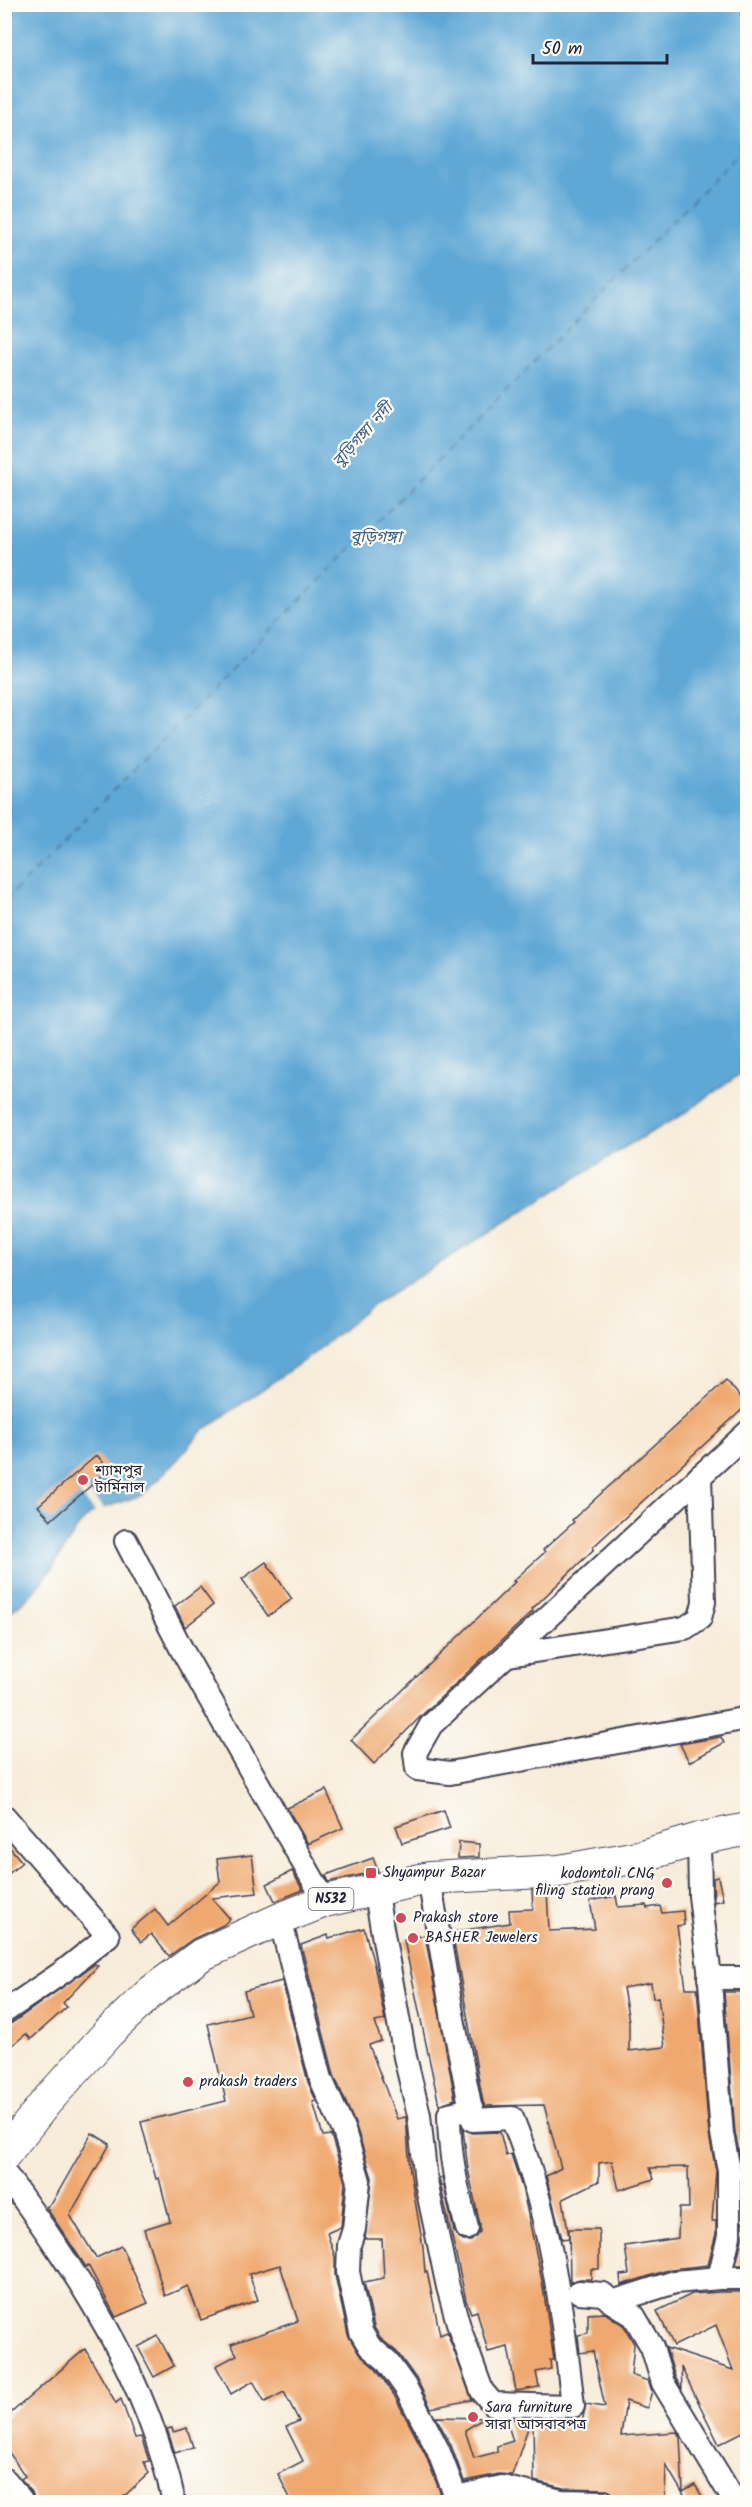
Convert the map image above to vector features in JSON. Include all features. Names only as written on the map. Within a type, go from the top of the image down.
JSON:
[{"type":"highway","name":"N532","points":[[4,2155],[46,2102],[108,2033],[151,1992],[201,1955],[280,1919],[325,1901],[429,1878],[559,1871],[638,1857],[699,1839],[747,1829]]},
{"type":"main road","points":[[4,2483],[19,2502]]},
{"type":"street","points":[[747,1432],[431,1725],[415,1753],[417,1769],[450,1773],[747,1718]]},
{"type":"street","points":[[509,1655],[685,1628],[700,1618],[704,1602],[700,1476]]},
{"type":"street","points":[[126,1541],[182,1650],[325,1901]]},
{"type":"street","points":[[4,1816],[108,1936],[64,1971],[4,2012]]},
{"type":"street","points":[[699,1839],[699,1896],[709,1978],[722,2134],[729,2170],[729,2236],[719,2278]]},
{"type":"street","points":[[375,1889],[405,2057],[419,2115],[426,2182],[460,2330],[482,2391],[493,2403],[573,2406],[563,2314],[543,2215],[527,2154],[512,2118],[473,2120],[429,1878]]},
{"type":"street","points":[[280,1919],[321,2079],[344,2132],[359,2181],[354,2229],[349,2245],[348,2272],[361,2332],[370,2347],[386,2360],[406,2388],[438,2450],[456,2497],[502,2487],[561,2501],[604,2502]]},
{"type":"street","points":[[709,1978],[747,1978]]},
{"type":"street","points":[[467,2228],[458,2195],[449,2144],[449,2114],[472,2109]]},
{"type":"street","points":[[4,2172],[67,2262],[124,2358],[149,2416],[174,2502]]},
{"type":"street","points":[[612,2302],[675,2282],[747,2278]]},
{"type":"street","points":[[579,2292],[603,2295],[634,2316],[652,2347],[663,2383],[735,2502]]},
{"type":"street","points":[[741,2502],[747,2500]]},
{"type":"water","name":"বুড়িগঙ্গা","points":[[5,5],[747,5],[747,1069],[682,1115],[630,1144],[373,1305],[313,1354],[201,1432],[142,1495],[94,1511],[79,1525],[51,1570],[30,1596],[5,1616]]},
{"type":"pier","name":"শ্যামপুর টার্মিনাল","points":[[97,1455],[109,1470],[87,1489],[106,1511],[96,1513],[80,1495],[51,1520],[38,1506]]},
{"type":"building","points":[[726,1380],[747,1405],[593,1547],[594,1549],[532,1609],[533,1611],[422,1715],[374,1764],[351,1740],[515,1582],[513,1581],[545,1552],[543,1550],[574,1522],[572,1520]]},
{"type":"building","name":"শ্যামপুর টার্মিনাল","points":[[97,1455],[109,1470],[51,1520],[38,1506]]},
{"type":"building","points":[[266,1562],[292,1599],[268,1616],[242,1579]]},
{"type":"building","points":[[200,1587],[213,1605],[185,1627],[175,1606]]},
{"type":"building","points":[[721,1737],[724,1743],[689,1762],[680,1744]]},
{"type":"building","points":[[326,1790],[343,1828],[308,1844],[287,1808]]},
{"type":"building","points":[[444,1810],[450,1828],[402,1843],[396,1826]]},
{"type":"building","points":[[4,1837],[22,1862],[4,1878]]},
{"type":"building","points":[[459,1842],[479,1844],[479,1857],[458,1858]]},
{"type":"building","points":[[252,1855],[257,1893],[212,1898],[230,1919],[223,1925],[193,1939],[169,1956],[151,1934],[141,1942],[131,1929],[155,1909],[168,1926],[220,1882],[217,1859]]},
{"type":"building","points":[[373,1858],[378,1871],[329,1882],[326,1875]]},
{"type":"building","points":[[292,1871],[303,1890],[275,1901],[267,1884]]},
{"type":"building","points":[[718,1877],[723,1900],[714,1902],[713,1878]]},
{"type":"building","points":[[532,1890],[547,1890],[549,1931],[595,1929],[590,1901],[616,1896],[618,1907],[646,1905],[647,1908],[660,1906],[662,1913],[683,1911],[684,1925],[677,1926],[686,1988],[697,1988],[709,2135],[716,2171],[712,2221],[716,2221],[716,2234],[708,2265],[671,2269],[621,2285],[620,2275],[629,2274],[625,2246],[678,2238],[679,2208],[689,2208],[688,2167],[650,2168],[654,2179],[619,2190],[612,2161],[599,2163],[599,2181],[563,2199],[569,2238],[562,2239],[546,2176],[561,2168],[544,2105],[485,2106],[483,2102],[452,1932],[510,1923],[509,1910],[533,1909]],"holes":[[[651,1983],[653,1998],[658,1997],[665,2047],[629,2051],[629,2021],[623,1988]]]},
{"type":"building","points":[[364,1928],[385,2020],[375,2022],[381,2041],[369,2045],[397,2119],[406,2117],[410,2171],[425,2272],[427,2271],[440,2335],[447,2332],[472,2400],[431,2408],[417,2380],[397,2352],[380,2338],[374,2327],[364,2282],[384,2278],[382,2239],[365,2239],[372,2178],[356,2126],[334,2075],[301,1945],[328,1935],[329,1938]]},
{"type":"building","points":[[425,1935],[455,2099],[439,2105],[404,1940]]},
{"type":"building","points":[[95,1964],[98,1966],[63,2003],[67,2007],[31,2039],[26,2034],[4,2052],[4,2025],[12,2023]]},
{"type":"building","points":[[282,1981],[308,2082],[316,2101],[313,2102],[323,2136],[331,2135],[345,2182],[341,2227],[327,2233],[335,2257],[335,2275],[348,2335],[359,2354],[376,2369],[394,2395],[426,2456],[444,2502],[292,2502],[278,2474],[303,2461],[286,2427],[299,2421],[284,2392],[265,2402],[253,2381],[231,2394],[216,2366],[237,2355],[231,2344],[298,2321],[280,2265],[249,2274],[258,2300],[201,2320],[188,2286],[165,2296],[144,2229],[170,2221],[141,2122],[226,2101],[208,2024],[250,2014],[244,1991]]},
{"type":"building","points":[[724,1992],[747,1992],[747,2183],[742,2183],[742,2168],[735,2132]]},
{"type":"building","points":[[463,2129],[473,2133],[500,2132],[506,2156],[511,2154],[523,2191],[542,2281],[554,2360],[550,2360],[551,2369],[536,2372],[539,2387],[516,2391],[508,2347],[488,2352],[477,2311],[471,2313],[466,2300],[439,2178],[442,2177],[454,2232],[463,2241],[471,2241],[480,2232],[480,2225],[468,2169]]},
{"type":"building","points":[[92,2133],[110,2144],[70,2215],[96,2258],[121,2246],[148,2303],[116,2317],[88,2265],[86,2267],[46,2207],[52,2203]]},
{"type":"building","points":[[742,2222],[747,2222],[747,2265],[736,2265],[742,2239]]},
{"type":"building","points":[[569,2229],[599,2229],[599,2269],[591,2269],[591,2279],[570,2282]]},
{"type":"building","points":[[747,2292],[747,2430],[719,2444],[681,2367],[682,2389],[675,2377],[666,2348],[733,2370],[716,2325],[674,2346],[657,2311],[692,2294]]},
{"type":"building","points":[[605,2313],[624,2326],[634,2344],[631,2375],[648,2381],[652,2391],[647,2408],[626,2401],[621,2436],[677,2432],[680,2437],[683,2492],[695,2485],[706,2502],[688,2502],[666,2465],[665,2502],[617,2502],[615,2495],[605,2489],[563,2488],[534,2481],[533,2422],[582,2422],[586,2404],[605,2407],[593,2351],[580,2353],[578,2335],[588,2333],[588,2314]]},
{"type":"building","points":[[158,2336],[174,2366],[154,2377],[138,2347]]},
{"type":"building","points":[[85,2349],[116,2403],[121,2399],[135,2438],[141,2437],[149,2461],[144,2462],[149,2473],[118,2502],[35,2502],[32,2492],[21,2479],[25,2476],[4,2445],[4,2419]]},
{"type":"building","points":[[436,2417],[484,2418],[465,2430],[474,2458],[497,2452],[497,2446],[513,2441],[506,2419],[527,2419],[527,2422],[530,2422],[512,2475],[499,2474],[464,2481],[451,2445]]},
{"type":"building","points":[[172,2428],[173,2432],[187,2428],[193,2447],[175,2453],[167,2429]]},
{"type":"ferry route","points":[[4,902],[748,144]]},
{"type":"place","name":"শ্যামপুর টার্মিনাল","points":[[83,1480]]},
{"type":"place","name":"Shyampur Bazar","points":[[371,1873]]},
{"type":"place","name":"kodomtoli CNG filing station prang","points":[[667,1883]]},
{"type":"place","name":"Prakash store","points":[[401,1918]]},
{"type":"place","name":"BASHER Jewelers","points":[[413,1938]]},
{"type":"place","name":"prakash traders","points":[[188,2082]]},
{"type":"place","name":"Sara furniture সারা আসবাবপত্র","points":[[473,2417]]},
{"type":"water label","name":"বুড়িগঙ্গা নদী","points":[[363,435]]}]
